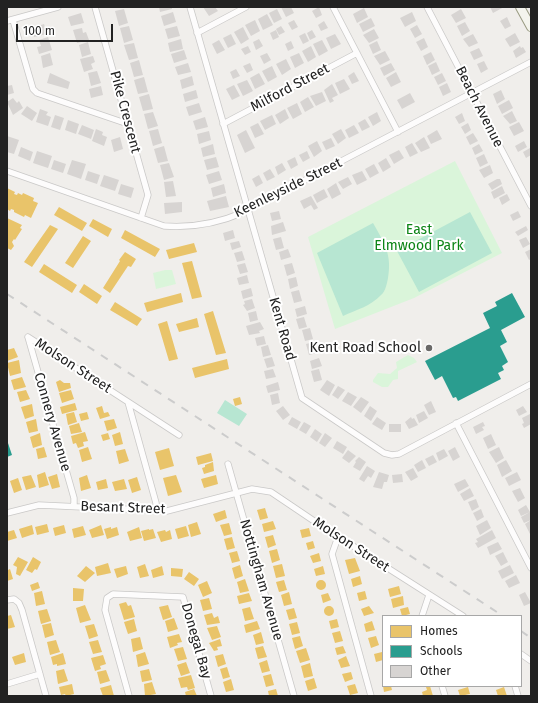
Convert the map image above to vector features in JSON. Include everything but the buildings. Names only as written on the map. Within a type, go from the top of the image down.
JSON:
[{"type":"street","points":[[58,7],[10,20],[33,89],[37,93],[128,124]]},
{"type":"street","name":"Pike Crescent","points":[[94,7],[148,195],[142,218]]},
{"type":"street","name":"Kent Road","points":[[190,7],[302,398],[384,453],[392,455],[399,454],[531,385]]},
{"type":"street","points":[[197,33],[246,7]]},
{"type":"street","points":[[333,7],[398,132]]},
{"type":"street","name":"Beach Avenue","points":[[427,7],[531,206]]},
{"type":"street","points":[[520,7],[531,27]]},
{"type":"street","name":"Milford Street","points":[[223,124],[357,53]]},
{"type":"street","name":"Keenleyside Street","points":[[7,171],[164,226],[192,227],[248,210],[531,62]]},
{"type":"street","name":"Molson Street","points":[[28,337],[179,435]]},
{"type":"street","name":"Connery Avenue","points":[[28,337],[74,498],[74,506]]},
{"type":"street","points":[[128,402],[156,503],[156,511]]},
{"type":"street","points":[[456,423],[531,568]]},
{"type":"street","name":"Nottingham Avenue","points":[[228,464],[294,696]]},
{"type":"street","name":"Molson Street","points":[[237,492],[252,489],[271,492],[338,537],[461,615]]},
{"type":"street","name":"Besant Street","points":[[7,514],[39,505],[156,511],[176,509],[237,492]]},
{"type":"street","points":[[338,537],[332,554],[372,696]]},
{"type":"street","name":"Donegal Bay","points":[[129,696],[105,610],[107,598],[113,594],[183,597],[211,696]]},
{"type":"street","points":[[422,615],[429,595]]},
{"type":"street","points":[[7,600],[14,599],[21,606],[46,696]]},
{"type":"street","points":[[522,655],[531,660]]},
{"type":"street","points":[[7,684],[40,674]]},
{"type":"green space","name":"East Elmwood Park","points":[[455,161],[502,253],[414,298],[335,329],[308,237]]},
{"type":"green space","points":[[470,212],[492,253],[419,292],[397,251]]},
{"type":"green space","points":[[373,223],[384,244],[388,256],[389,270],[385,290],[373,302],[343,316],[317,253]]},
{"type":"green space","points":[[172,270],[176,284],[156,289],[153,273]]},
{"type":"green space","points":[[408,355],[414,358],[417,362],[398,371],[398,379],[393,380],[388,387],[382,387],[373,382],[378,373],[390,374],[397,368],[396,362]]},
{"type":"green space","points":[[225,400],[247,414],[239,426],[217,413]]},
{"type":"railway","points":[[7,294],[501,615]]},
{"type":"railway","points":[[522,632],[531,638]]},
{"type":"place","name":"Kent Road School","points":[[429,348]]}]
